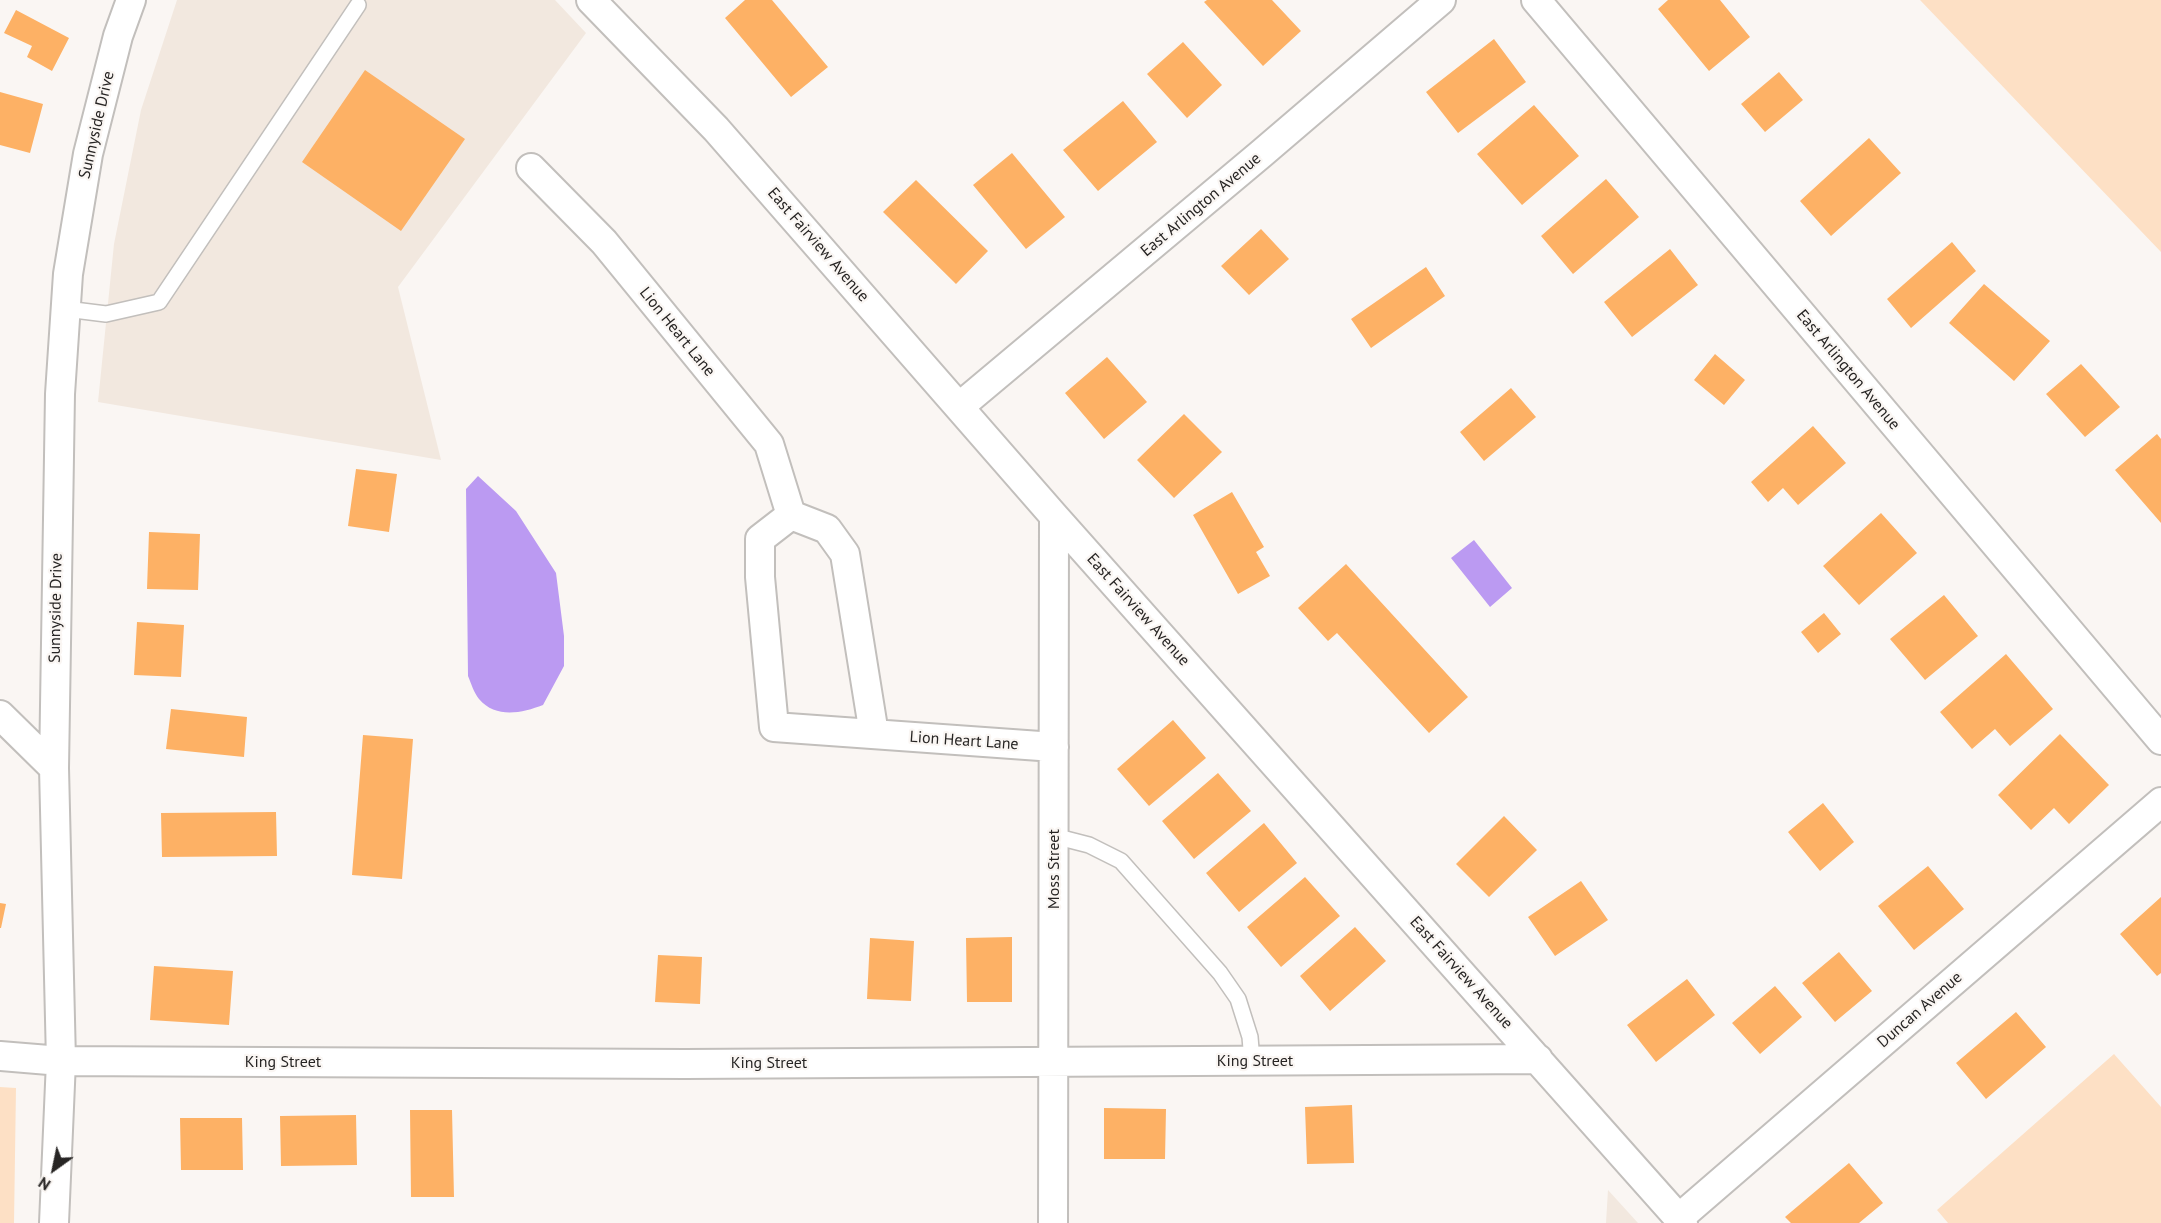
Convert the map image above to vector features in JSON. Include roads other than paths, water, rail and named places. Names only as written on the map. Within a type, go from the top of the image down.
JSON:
[{"type":"street","name":"Sunnyside Drive","points":[[54,1223],[61,1061],[54,768],[60,394],[68,274],[88,154],[118,36],[131,0]]},
{"type":"street","name":"East Arlington Avenue","points":[[959,406],[1261,154],[1440,0]]},
{"type":"street","name":"East Arlington Avenue","points":[[1536,0],[2161,740]]},
{"type":"street","name":"East Fairview Avenue","points":[[597,2],[716,129],[1054,516],[1681,1221]]},
{"type":"street","name":"Lion Heart Lane","points":[[531,168],[604,242],[769,444],[791,515],[760,539],[760,577],[774,727],[1054,747]]},
{"type":"street","points":[[791,515],[826,529],[845,554],[874,734]]},
{"type":"street","name":"Moss Street","points":[[1053,1223],[1054,516]]},
{"type":"street","points":[[0,716],[54,768]]},
{"type":"street","name":"Duncan Avenue","points":[[1681,1221],[2161,802]]},
{"type":"street","name":"King Street","points":[[0,1056],[61,1061],[685,1064],[1538,1059]]},
{"type":"lane","points":[[66,309],[106,314],[159,302],[358,5]]},
{"type":"lane","points":[[1054,836],[1106,851],[1129,869],[1220,973],[1238,999],[1250,1037],[1252,1061]]}]
